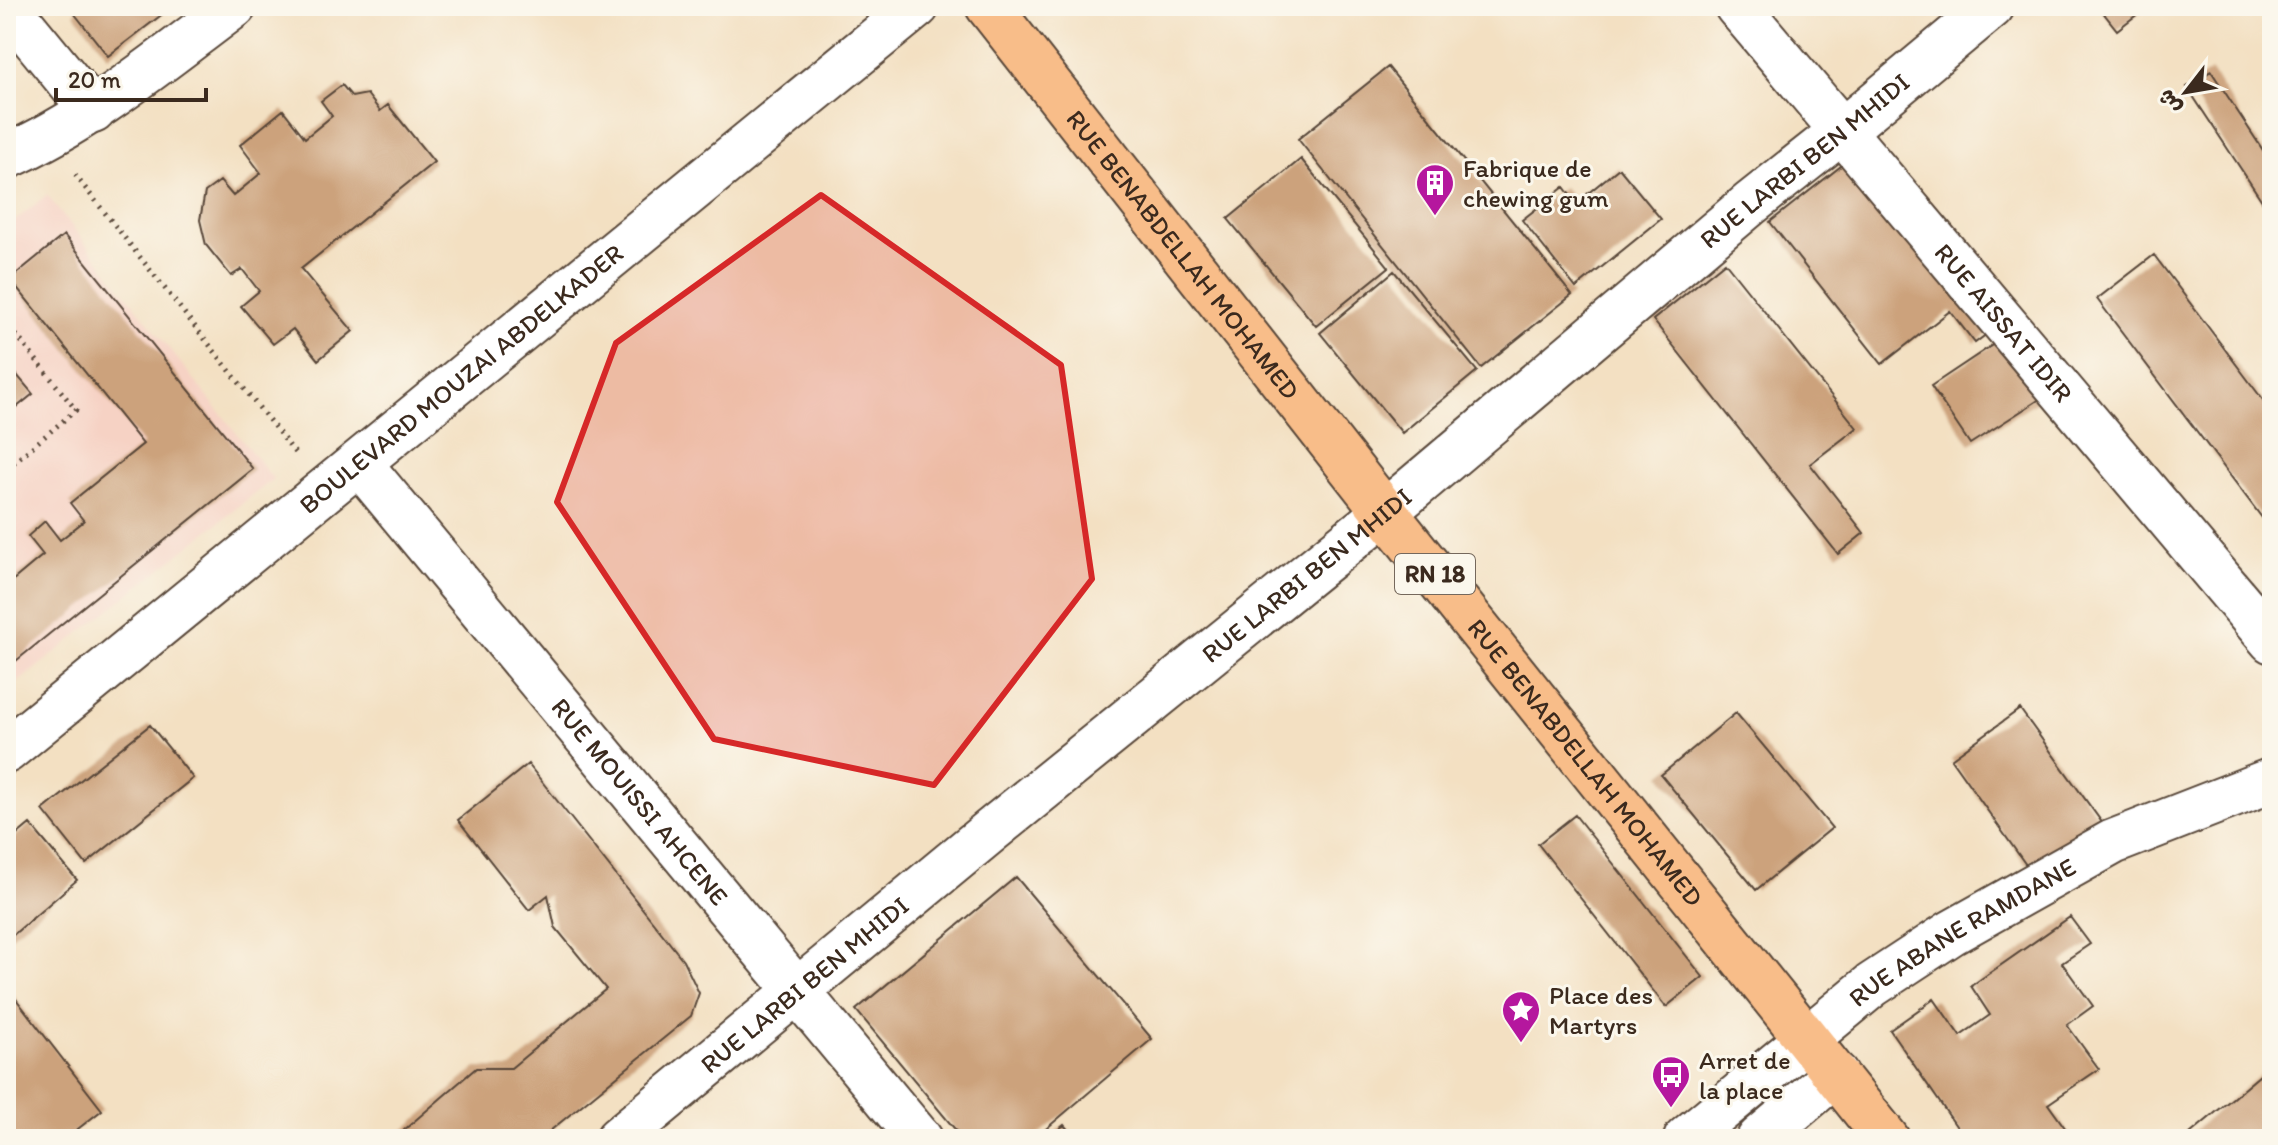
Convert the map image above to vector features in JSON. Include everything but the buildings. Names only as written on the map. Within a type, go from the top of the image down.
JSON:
[{"type":"main road","name":"RUE BENABDELLAH MOHAMED","points":[[988,6],[1385,512],[1887,1139]]},
{"type":"street","points":[[7,6],[93,111]]},
{"type":"street","points":[[6,157],[46,139],[93,111],[234,6]]},
{"type":"street","name":"BOULEVARD MOUZAI ABDELKADER","points":[[6,751],[917,6]]},
{"type":"street","name":"RUE AISSAT IDIR","points":[[1737,6],[2272,641]]},
{"type":"street","name":"RUE LARBI BEN MHIDI","points":[[618,1139],[1385,512],[1750,204],[1992,6]]},
{"type":"street","points":[[6,172],[46,139]]},
{"type":"street","name":"RUE MOUISSI AHCENE","points":[[359,463],[920,1139]]},
{"type":"street","name":"RUE ABANE RAMDANE","points":[[1686,1139],[1872,985],[1951,933],[2113,842],[2272,780]]},
{"type":"street","points":[[1759,1139],[1836,1074]]},
{"type":"path","points":[[46,139],[325,491]]},
{"type":"path","points":[[6,322],[76,410],[6,469]]},
{"type":"highlighted area","points":[[821,195],[1061,365],[1092,579],[934,785],[714,739],[557,502],[616,343]]},
{"type":"shaded area","points":[[47,195],[273,479],[6,692],[6,228]]},
{"type":"place","name":"Fabrique de chewing gum","points":[[1435,217]]},
{"type":"place","name":"Place des Martyrs","points":[[1521,1044]]},
{"type":"place","name":"Arret de la place","points":[[1671,1109]]}]
